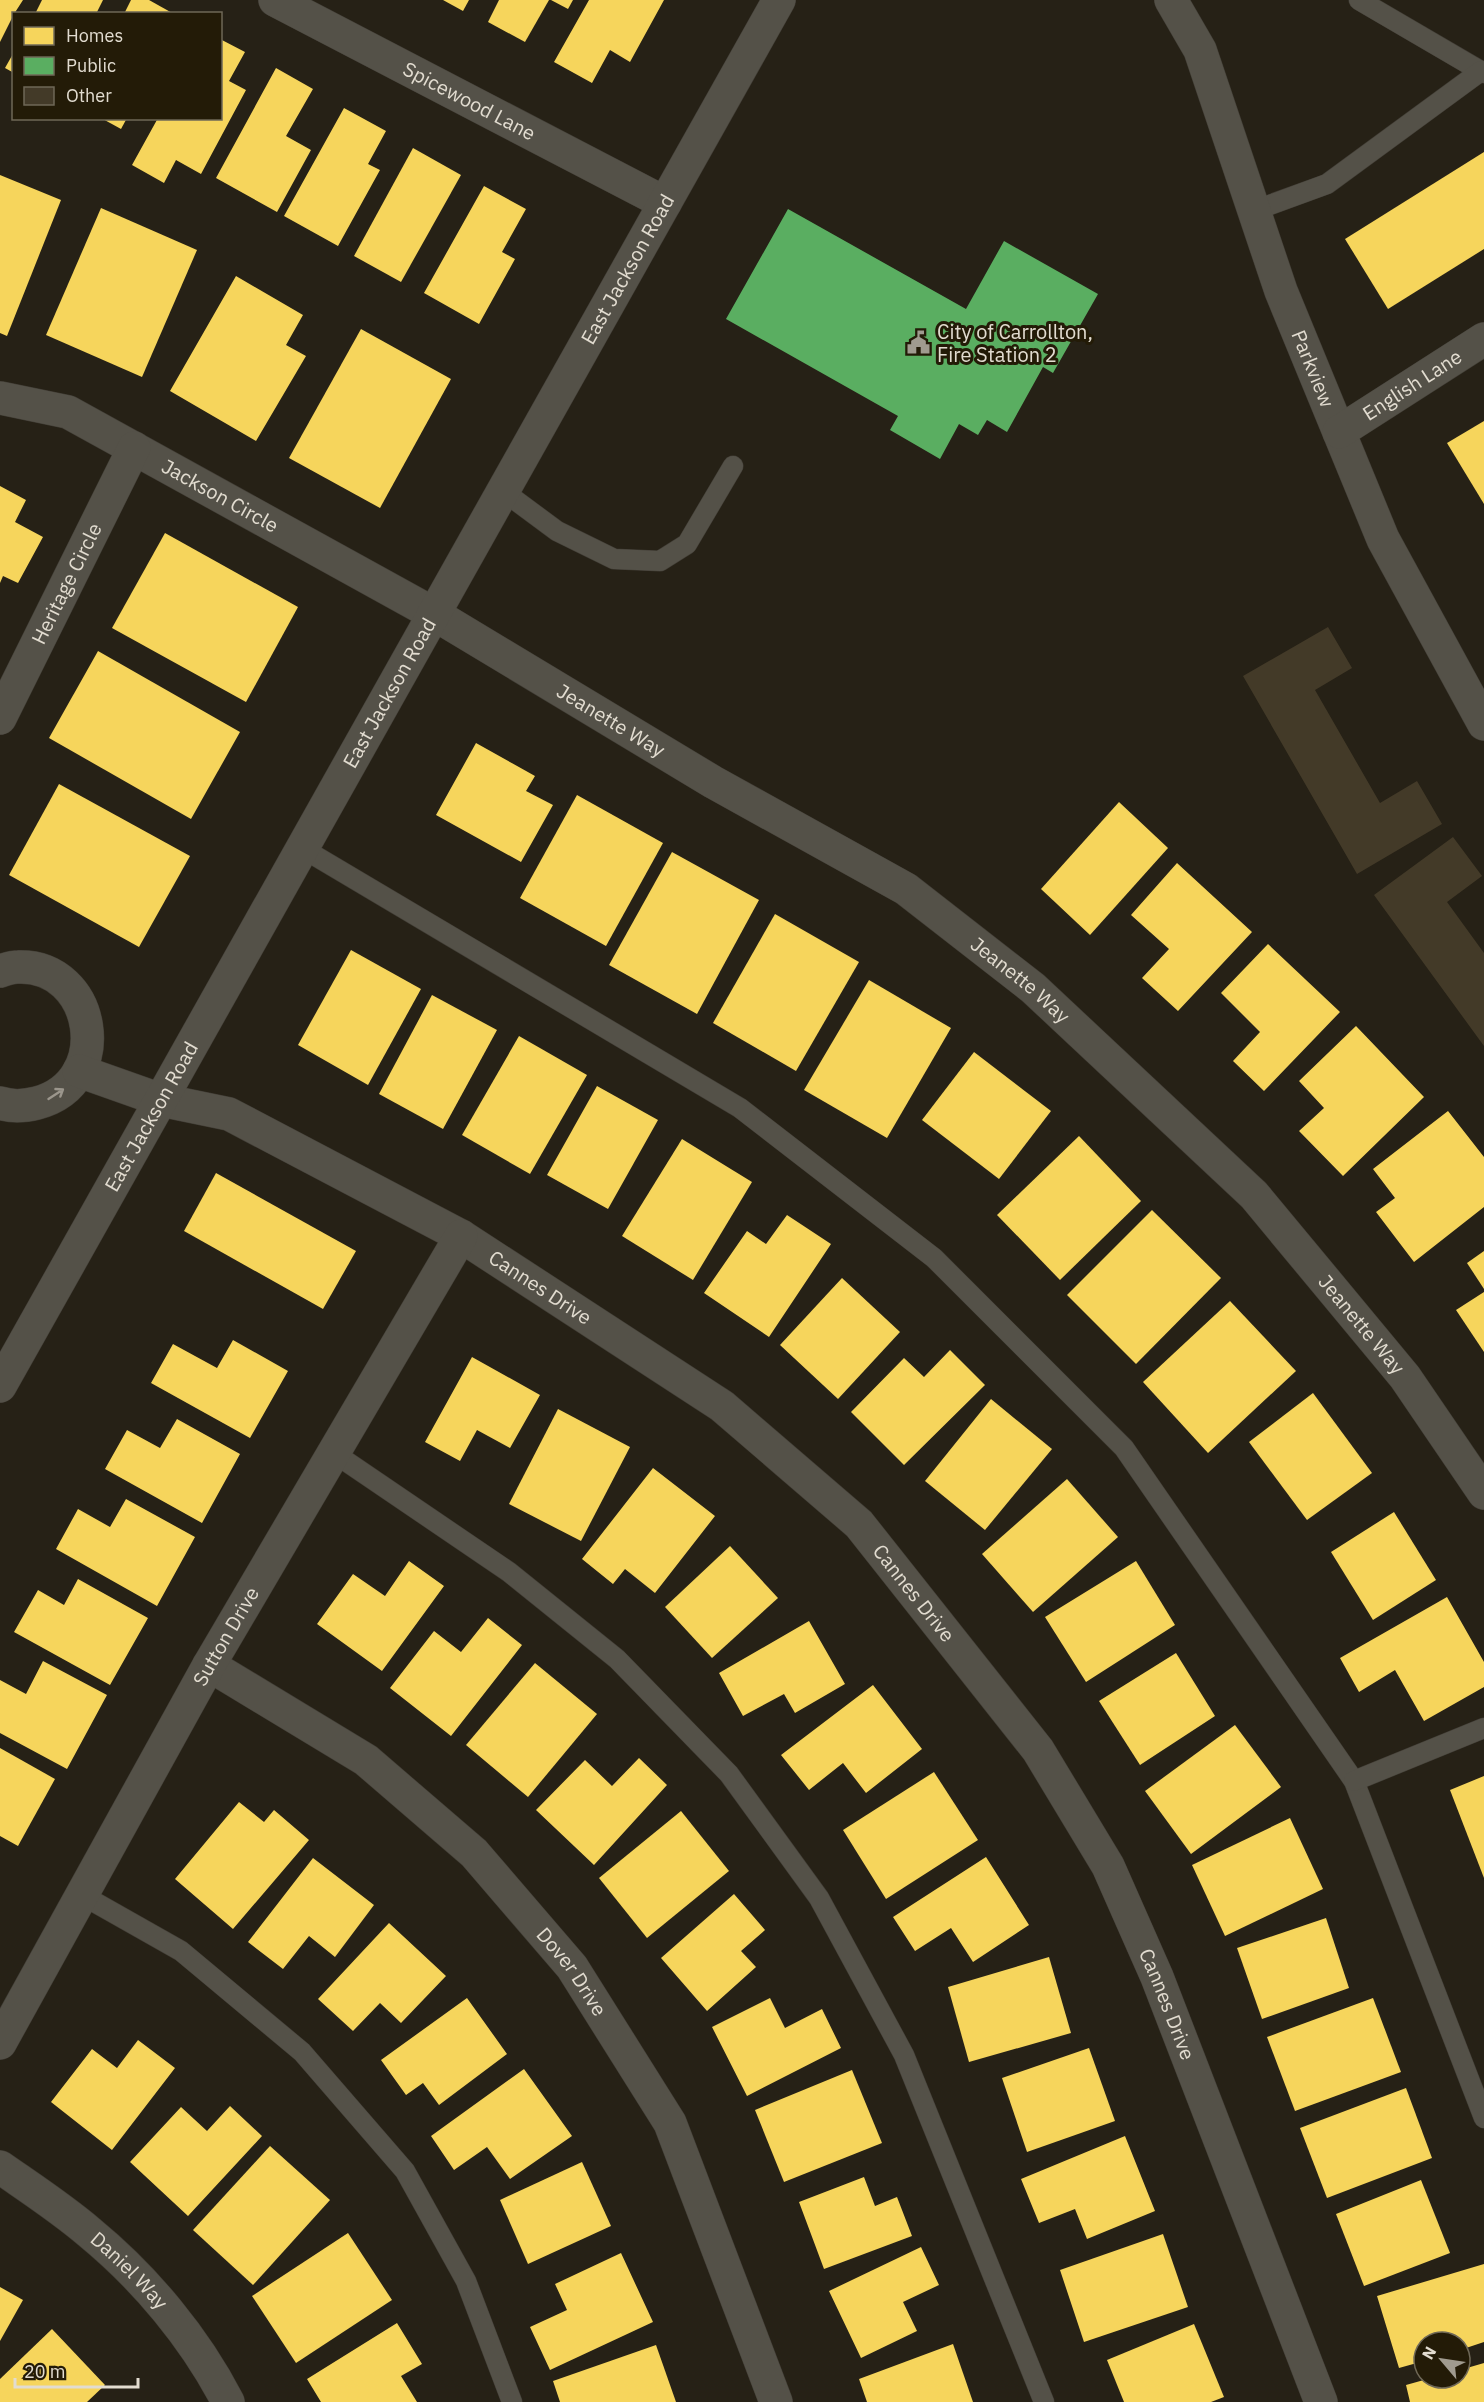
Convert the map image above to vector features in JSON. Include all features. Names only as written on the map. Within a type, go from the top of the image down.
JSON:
[{"type":"street","name":"Spicewood Lane","points":[[275,0],[665,203]]},
{"type":"street","name":"East Jackson Road","points":[[0,1386],[779,0]]},
{"type":"street","name":"Parkview","points":[[1171,0],[1200,50],[1281,291],[1383,539],[1480,706]]},
{"type":"street","name":"English Lane","points":[[1339,432],[1484,339]]},
{"type":"street","name":"Jackson Circle","points":[[0,398],[68,412],[434,614]]},
{"type":"street","name":"Heritage Circle","points":[[0,718],[134,448]]},
{"type":"street","name":"Jeanette Way","points":[[434,614],[713,782],[906,889],[1034,988],[1254,1195],[1405,1377],[1484,1493]]},
{"type":"street","points":[[0,970],[19,967],[42,971],[63,983],[79,1001],[87,1024],[87,1048],[80,1071],[65,1088],[47,1100],[26,1106],[0,1103]]},
{"type":"street","points":[[80,1071],[161,1100]]},
{"type":"street","name":"Cannes Drive","points":[[161,1100],[229,1114],[461,1236],[722,1406],[859,1524],[1038,1750],[1113,1876],[1156,1977],[1321,2402]]},
{"type":"street","name":"Sutton Drive","points":[[0,2043],[210,1665],[461,1236]]},
{"type":"street","name":"Dover Drive","points":[[210,1665],[366,1760],[474,1853],[572,1967],[670,2123],[776,2402]]},
{"type":"street","name":"Daniel Way","points":[[0,2167],[89,2232],[151,2291],[212,2369],[228,2402]]},
{"type":"lane","points":[[1253,211],[1327,184],[1482,72],[1359,0]]},
{"type":"lane","points":[[503,491],[557,531],[614,559],[660,561],[687,544],[733,466]]},
{"type":"lane","points":[[302,848],[740,1108],[934,1258],[1124,1448],[1354,1781],[1484,2118]]},
{"type":"lane","points":[[334,1453],[509,1572],[617,1659],[729,1774],[819,1898],[904,2055],[1044,2402]]},
{"type":"lane","points":[[1354,1781],[1484,1728]]},
{"type":"lane","points":[[82,1895],[181,1951],[302,2052],[405,2170],[466,2281],[512,2402]]},
{"type":"building: Homes","points":[[0,0],[23,0],[15,12],[12,12],[12,18],[0,42]]},
{"type":"building: Homes","points":[[42,0],[103,0],[97,12],[36,12]]},
{"type":"building: Homes","points":[[131,0],[149,0],[170,12],[125,12]]},
{"type":"building: Homes","points":[[443,0],[469,0],[463,11]]},
{"type":"building: Homes","points":[[499,0],[549,0],[525,42],[488,22]]},
{"type":"building: Homes","points":[[551,0],[573,0],[568,9]]},
{"type":"building: Homes","points":[[589,0],[664,0],[630,62],[610,50],[592,83],[554,62]]},
{"type":"building: Homes","points":[[222,40],[245,52],[229,81],[246,90],[201,174],[176,160],[164,183],[132,165],[157,120],[222,120]]},
{"type":"building: Homes","points":[[12,56],[12,72],[5,68]]},
{"type":"building: Homes","points":[[276,68],[313,89],[286,136],[311,150],[277,212],[216,178]]},
{"type":"building: Homes","points":[[344,108],[386,131],[368,164],[380,170],[338,246],[284,216]]},
{"type":"building: Homes","points":[[105,120],[126,120],[121,129]]},
{"type":"building: Homes","points":[[413,148],[461,175],[401,282],[354,256]]},
{"type":"building: Homes","points":[[1484,152],[1484,249],[1388,309],[1345,239]]},
{"type":"building: Homes","points":[[0,175],[61,200],[7,336],[0,333]]},
{"type":"building: Homes","points":[[484,186],[526,209],[502,252],[515,259],[479,324],[424,293]]},
{"type":"building: Homes","points":[[101,208],[197,250],[142,377],[46,335]]},
{"type":"building: Homes","points":[[236,276],[303,315],[286,345],[306,356],[256,441],[170,391]]},
{"type":"building: Homes","points":[[361,329],[451,379],[380,508],[289,458]]},
{"type":"building: Homes","points":[[1484,421],[1484,504],[1447,443]]},
{"type":"building: Homes","points":[[0,486],[26,500],[15,522],[43,537],[18,583],[3,576],[0,583]]},
{"type":"building: Homes","points":[[165,533],[298,607],[246,702],[112,628]]},
{"type":"building: Homes","points":[[98,651],[240,732],[191,819],[49,738]]},
{"type":"building: Homes","points":[[476,743],[535,776],[526,791],[553,805],[521,862],[436,815]]},
{"type":"building: Homes","points":[[59,784],[190,856],[139,947],[9,875]]},
{"type":"building: Homes","points":[[577,795],[663,843],[606,946],[520,898]]},
{"type":"building: Homes","points":[[1119,802],[1168,848],[1090,935],[1041,889]]},
{"type":"building: Homes","points":[[672,852],[759,900],[697,1014],[609,965]]},
{"type":"building: Homes","points":[[1177,863],[1252,932],[1178,1011],[1142,978],[1169,949],[1131,915]]},
{"type":"building: Homes","points":[[775,914],[859,962],[796,1071],[713,1023]]},
{"type":"building: Homes","points":[[1268,944],[1340,1012],[1264,1091],[1233,1061],[1260,1032],[1221,993]]},
{"type":"building: Homes","points":[[351,950],[421,989],[368,1085],[298,1045]]},
{"type":"building: Homes","points":[[869,980],[951,1028],[887,1138],[804,1090]]},
{"type":"building: Homes","points":[[432,995],[497,1030],[443,1129],[379,1094]]},
{"type":"building: Homes","points":[[1356,1026],[1424,1097],[1343,1176],[1299,1131],[1324,1108],[1299,1081]]},
{"type":"building: Homes","points":[[519,1036],[587,1075],[530,1174],[462,1135]]},
{"type":"building: Homes","points":[[974,1052],[1051,1111],[999,1179],[922,1120]]},
{"type":"building: Homes","points":[[597,1086],[658,1120],[608,1209],[547,1175]]},
{"type":"building: Homes","points":[[1448,1111],[1484,1157],[1484,1207],[1414,1262],[1376,1212],[1395,1198],[1373,1169]]},
{"type":"building: Homes","points":[[1079,1136],[1141,1201],[1060,1280],[997,1215]]},
{"type":"building: Homes","points":[[682,1139],[752,1182],[693,1280],[622,1236]]},
{"type":"building: Homes","points":[[216,1173],[356,1251],[323,1309],[184,1231]]},
{"type":"building: Homes","points":[[1152,1210],[1221,1278],[1136,1364],[1067,1295]]},
{"type":"building: Homes","points":[[787,1215],[831,1244],[769,1337],[704,1293],[747,1231],[766,1244]]},
{"type":"building: Homes","points":[[1484,1251],[1484,1289],[1467,1263]]},
{"type":"building: Homes","points":[[842,1278],[900,1332],[838,1399],[780,1345]]},
{"type":"building: Homes","points":[[1484,1292],[1484,1352],[1456,1310]]},
{"type":"building: Homes","points":[[1230,1301],[1296,1371],[1208,1453],[1143,1382]]},
{"type":"building: Homes","points":[[233,1340],[288,1371],[250,1438],[151,1383],[173,1344],[217,1368]]},
{"type":"building: Homes","points":[[950,1350],[985,1385],[904,1465],[851,1412],[904,1358],[924,1377]]},
{"type":"building: Homes","points":[[472,1357],[540,1395],[510,1448],[477,1430],[460,1461],[425,1442]]},
{"type":"building: Homes","points":[[1313,1393],[1372,1473],[1307,1520],[1249,1442]]},
{"type":"building: Homes","points":[[991,1399],[1052,1449],[985,1530],[925,1481]]},
{"type":"building: Homes","points":[[558,1409],[630,1447],[581,1541],[509,1504]]},
{"type":"building: Homes","points":[[177,1419],[240,1454],[202,1523],[105,1469],[127,1430],[160,1448]]},
{"type":"building: Homes","points":[[653,1468],[715,1516],[655,1593],[625,1569],[613,1584],[582,1559]]},
{"type":"building: Homes","points":[[1067,1479],[1118,1537],[1033,1612],[982,1554]]},
{"type":"building: Homes","points":[[126,1499],[195,1537],[157,1606],[56,1549],[78,1509],[110,1527]]},
{"type":"building: Homes","points":[[1394,1512],[1436,1580],[1373,1620],[1331,1552]]},
{"type":"building: Homes","points":[[730,1546],[778,1598],[712,1658],[665,1607]]},
{"type":"building: Homes","points":[[409,1561],[444,1586],[382,1671],[317,1624],[353,1574],[385,1596]]},
{"type":"building: Homes","points":[[1136,1561],[1175,1625],[1086,1682],[1045,1617]]},
{"type":"building: Homes","points":[[78,1579],[148,1618],[110,1685],[14,1632],[38,1590],[64,1605]]},
{"type":"building: Homes","points":[[1447,1597],[1484,1662],[1484,1687],[1424,1721],[1395,1670],[1359,1692],[1340,1658]]},
{"type":"building: Homes","points":[[488,1618],[522,1645],[451,1736],[390,1688],[434,1631],[461,1652]]},
{"type":"building: Homes","points":[[809,1621],[845,1684],[795,1713],[784,1694],[743,1716],[719,1673]]},
{"type":"building: Homes","points":[[1176,1653],[1215,1716],[1140,1765],[1099,1701]]},
{"type":"building: Homes","points":[[43,1661],[107,1695],[67,1769],[0,1733],[0,1680],[26,1694]]},
{"type":"building: Homes","points":[[535,1663],[597,1714],[528,1797],[466,1745]]},
{"type":"building: Homes","points":[[873,1685],[922,1749],[866,1793],[843,1763],[809,1790],[781,1755]]},
{"type":"building: Homes","points":[[1235,1725],[1281,1787],[1191,1854],[1145,1791]]},
{"type":"building: Homes","points":[[0,1748],[55,1779],[18,1846],[0,1836]]},
{"type":"building: Homes","points":[[639,1758],[667,1785],[594,1865],[536,1810],[585,1760],[612,1786]]},
{"type":"building: Homes","points":[[934,1772],[978,1840],[886,1899],[843,1830]]},
{"type":"building: Homes","points":[[1484,1776],[1484,1878],[1450,1790]]},
{"type":"building: Homes","points":[[239,1802],[264,1822],[274,1810],[309,1840],[233,1929],[175,1879]]},
{"type":"building: Homes","points":[[681,1811],[729,1871],[647,1938],[599,1878]]},
{"type":"building: Homes","points":[[1290,1818],[1323,1889],[1225,1936],[1192,1865]]},
{"type":"building: Homes","points":[[986,1857],[1029,1925],[973,1962],[951,1928],[915,1951],[893,1917]]},
{"type":"building: Homes","points":[[313,1858],[374,1905],[335,1957],[309,1936],[283,1969],[248,1942]]},
{"type":"building: Homes","points":[[734,1894],[765,1930],[741,1951],[756,1967],[707,2011],[661,1958]]},
{"type":"building: Homes","points":[[1326,1918],[1349,1988],[1262,2019],[1237,1948]]},
{"type":"building: Homes","points":[[389,1923],[446,1976],[401,2023],[380,2003],[353,2031],[318,1999]]},
{"type":"building: Homes","points":[[1049,1957],[1071,2033],[969,2062],[948,1987]]},
{"type":"building: Homes","points":[[467,1998],[507,2054],[439,2105],[423,2083],[406,2095],[381,2060]]},
{"type":"building: Homes","points":[[770,1998],[785,2028],[822,2009],[841,2048],[747,2096],[712,2027]]},
{"type":"building: Homes","points":[[1373,1998],[1401,2072],[1295,2111],[1267,2037]]},
{"type":"building: Homes","points":[[138,2040],[175,2068],[112,2150],[51,2102],[92,2049],[117,2068]]},
{"type":"building: Homes","points":[[1089,2048],[1115,2121],[1027,2152],[1002,2078]]},
{"type":"building: Homes","points":[[524,2069],[572,2136],[510,2179],[487,2147],[454,2170],[431,2136]]},
{"type":"building: Homes","points":[[852,2070],[882,2143],[784,2182],[755,2110]]},
{"type":"building: Homes","points":[[1406,2088],[1432,2158],[1327,2198],[1300,2128]]},
{"type":"building: Homes","points":[[230,2106],[262,2136],[188,2216],[130,2162],[181,2107],[207,2131]]},
{"type":"building: Homes","points":[[1125,2136],[1155,2211],[1087,2239],[1075,2209],[1039,2223],[1021,2179]]},
{"type":"building: Homes","points":[[270,2146],[330,2200],[253,2285],[193,2230]]},
{"type":"building: Homes","points":[[582,2162],[611,2226],[528,2264],[500,2200]]},
{"type":"building: Homes","points":[[864,2177],[875,2206],[897,2197],[912,2236],[824,2269],[799,2202]]},
{"type":"building: Homes","points":[[1421,2180],[1450,2253],[1364,2286],[1336,2214]]},
{"type":"building: Homes","points":[[348,2233],[392,2300],[296,2363],[252,2296]]},
{"type":"building: Homes","points":[[1163,2234],[1188,2307],[1084,2342],[1060,2270]]},
{"type":"building: Homes","points":[[921,2247],[939,2285],[903,2302],[917,2331],[861,2358],[829,2291]]},
{"type":"building: Homes","points":[[621,2253],[653,2322],[550,2370],[530,2327],[567,2310],[555,2284]]},
{"type":"building: Homes","points":[[1484,2264],[1484,2342],[1472,2346],[1472,2330],[1412,2330],[1412,2364],[1399,2368],[1377,2296]]},
{"type":"building: Homes","points":[[0,2287],[23,2300],[0,2341]]},
{"type":"building: Homes","points":[[397,2323],[422,2364],[401,2376],[417,2402],[321,2402],[307,2379]]},
{"type":"building: Homes","points":[[1194,2324],[1224,2397],[1211,2402],[1124,2402],[1107,2360]]},
{"type":"building: Homes","points":[[52,2329],[105,2385],[87,2402],[0,2402],[0,2379]]},
{"type":"building: Homes","points":[[953,2344],[973,2402],[867,2402],[859,2379]]},
{"type":"building: Homes","points":[[656,2345],[676,2402],[560,2402],[553,2381]]},
{"type":"building: Homes","points":[[1484,2363],[1484,2402],[1410,2402],[1406,2385],[1412,2383],[1412,2390],[1472,2390],[1472,2366]]},
{"type":"building: Public","name":"City of Carrollton, Fire Station 2","points":[[788,209],[966,309],[1004,241],[1098,294],[1053,373],[1043,367],[1007,432],[987,420],[978,435],[959,424],[940,459],[890,430],[898,416],[726,319]]},
{"type":"building: Other","points":[[1328,627],[1352,668],[1315,690],[1380,803],[1417,781],[1442,824],[1357,874],[1243,676]]},
{"type":"building: Other","points":[[1453,837],[1482,876],[1447,902],[1484,953],[1484,1046],[1374,895]]},
{"type":"place","name":"City of Carrollton, Fire Station 2","points":[[919,343]]}]
